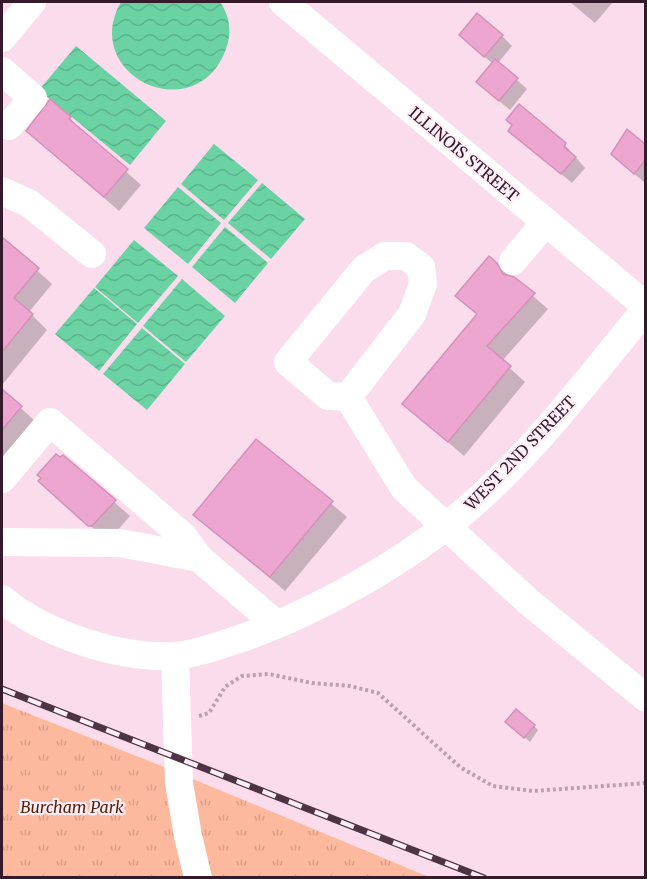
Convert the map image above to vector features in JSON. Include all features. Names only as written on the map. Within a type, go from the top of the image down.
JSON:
[{"type":"street","points":[[2,38],[32,2]]},
{"type":"street","name":"ILLINOIS STREET","points":[[283,2],[645,308]]},
{"type":"street","points":[[2,71],[33,98],[9,126]]},
{"type":"street","points":[[2,191],[38,210],[92,254]]},
{"type":"street","points":[[513,261],[546,222]]},
{"type":"street","points":[[386,256],[406,256],[421,267],[423,284],[412,314],[348,397],[328,396],[288,362],[364,269],[386,256]]},
{"type":"street","name":"WEST 2ND STREET","points":[[2,599],[42,627],[68,637],[132,652],[175,656],[222,644],[276,624],[386,567],[445,528],[520,457],[645,308]]},
{"type":"street","points":[[348,397],[404,489],[530,603],[645,698]]},
{"type":"street","points":[[2,478],[50,422],[183,536],[199,558],[276,624]]},
{"type":"street","points":[[2,542],[120,543],[199,558]]},
{"type":"street","points":[[175,656],[179,783],[198,878]]},
{"type":"path","points":[[177,713],[191,717],[204,716],[214,708],[225,687],[242,676],[269,674],[312,683],[357,687],[378,693],[389,701],[460,767],[493,786],[533,791],[645,783]]},
{"type":"green space","name":"Burcham Park","points":[[2,703],[164,767],[429,877],[2,877]]},
{"type":"water","points":[[121,2],[220,2],[228,19],[229,37],[226,49],[211,74],[191,87],[169,89],[146,84],[128,71],[115,52],[112,28]]},
{"type":"water","points":[[76,46],[166,121],[130,165],[39,90]]},
{"type":"water","points":[[214,144],[258,180],[224,220],[181,184]]},
{"type":"water","points":[[262,183],[305,219],[271,259],[228,223]]},
{"type":"water","points":[[178,187],[221,223],[188,264],[144,228]]},
{"type":"water","points":[[225,227],[268,263],[235,303],[192,267]]},
{"type":"water","points":[[134,240],[178,276],[138,323],[95,287]]},
{"type":"water","points":[[182,279],[225,316],[186,362],[143,326]]},
{"type":"water","points":[[94,288],[137,324],[99,371],[55,334]]},
{"type":"water","points":[[142,328],[185,364],[147,410],[103,374]]},
{"type":"building","points":[[477,13],[503,35],[484,57],[459,35]]},
{"type":"building","points":[[495,59],[518,78],[499,101],[476,82]]},
{"type":"building","points":[[50,99],[71,117],[69,119],[128,169],[104,197],[26,131]]},
{"type":"building","points":[[519,104],[566,143],[564,147],[576,157],[561,174],[508,131],[512,125],[506,120]]},
{"type":"building","points":[[627,129],[645,144],[645,161],[634,174],[611,154]]},
{"type":"building","points":[[2,237],[39,268],[14,298],[33,314],[2,352]]},
{"type":"building","points":[[489,256],[497,263],[503,274],[514,277],[535,293],[487,346],[511,366],[448,442],[402,404],[477,314],[455,296]]},
{"type":"building","points":[[2,389],[22,406],[2,430]]},
{"type":"building","points":[[256,439],[333,501],[270,577],[193,515]]},
{"type":"building","points":[[56,454],[60,457],[63,455],[116,500],[92,526],[88,526],[38,481],[41,478],[37,475]]},
{"type":"building","points":[[516,709],[535,725],[524,738],[505,722]]},
{"type":"railway","points":[[2,689],[484,878]]}]
